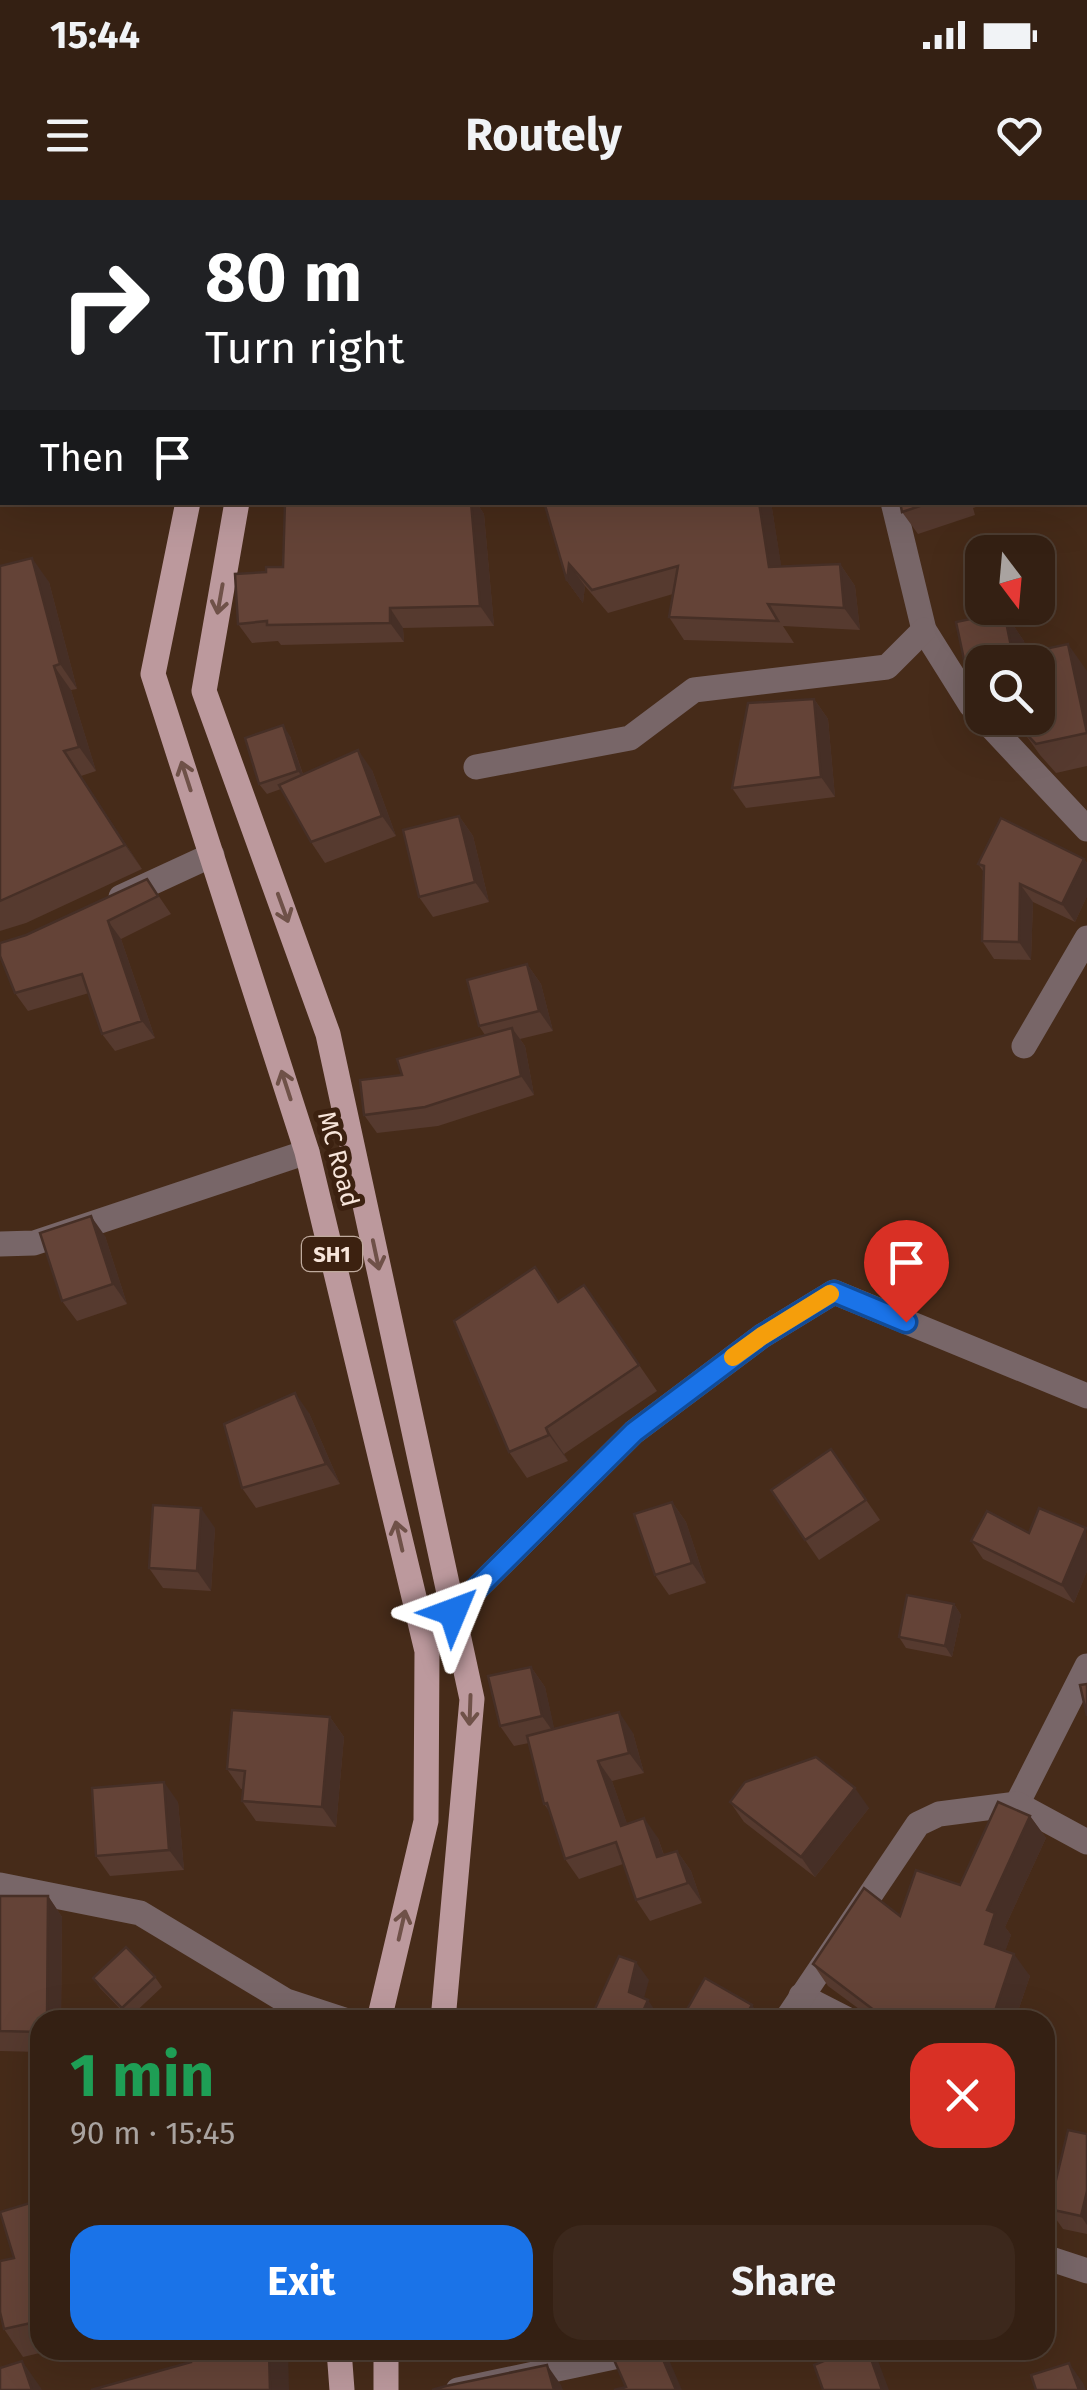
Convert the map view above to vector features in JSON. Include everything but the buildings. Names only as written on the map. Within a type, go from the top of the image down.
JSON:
[{"type":"main road","name":"MC Road","points":[[187,505],[153,674],[307,1152],[426,1651],[426,1821],[382,2010]]},
{"type":"main road","name":"MC Road","points":[[236,505],[204,690],[328,1034],[472,1698],[443,2010]]},
{"type":"main road","points":[[340,2360],[342,2390]]},
{"type":"main road","points":[[386,2360],[386,2390]]},
{"type":"street","points":[[894,505],[924,630],[965,695]]},
{"type":"street","points":[[476,767],[630,738],[694,690],[887,667],[924,630]]},
{"type":"street","points":[[1000,735],[1087,829]]},
{"type":"street","points":[[104,904],[212,855]]},
{"type":"street","points":[[1024,1046],[1087,938]]},
{"type":"street","points":[[0,1244],[34,1242],[307,1152]]},
{"type":"street","points":[[453,1612],[634,1432],[762,1336],[834,1292],[1087,1396]]},
{"type":"street","points":[[1017,1804],[1087,1666]]},
{"type":"street","points":[[792,2010],[918,1824],[939,1814],[1017,1804],[1087,1842]]},
{"type":"street","points":[[0,1884],[140,1913],[286,2001],[313,2010]]},
{"type":"street","points":[[801,1996],[828,2010]]},
{"type":"street","points":[[1055,2260],[1087,2271]]},
{"type":"street","points":[[458,2390],[600,2360]]},
{"type":"slow traffic","points":[[733,1357],[830,1294]]},
{"type":"route","points":[[453,1612],[634,1432],[762,1336],[834,1292],[906,1322]]}]
